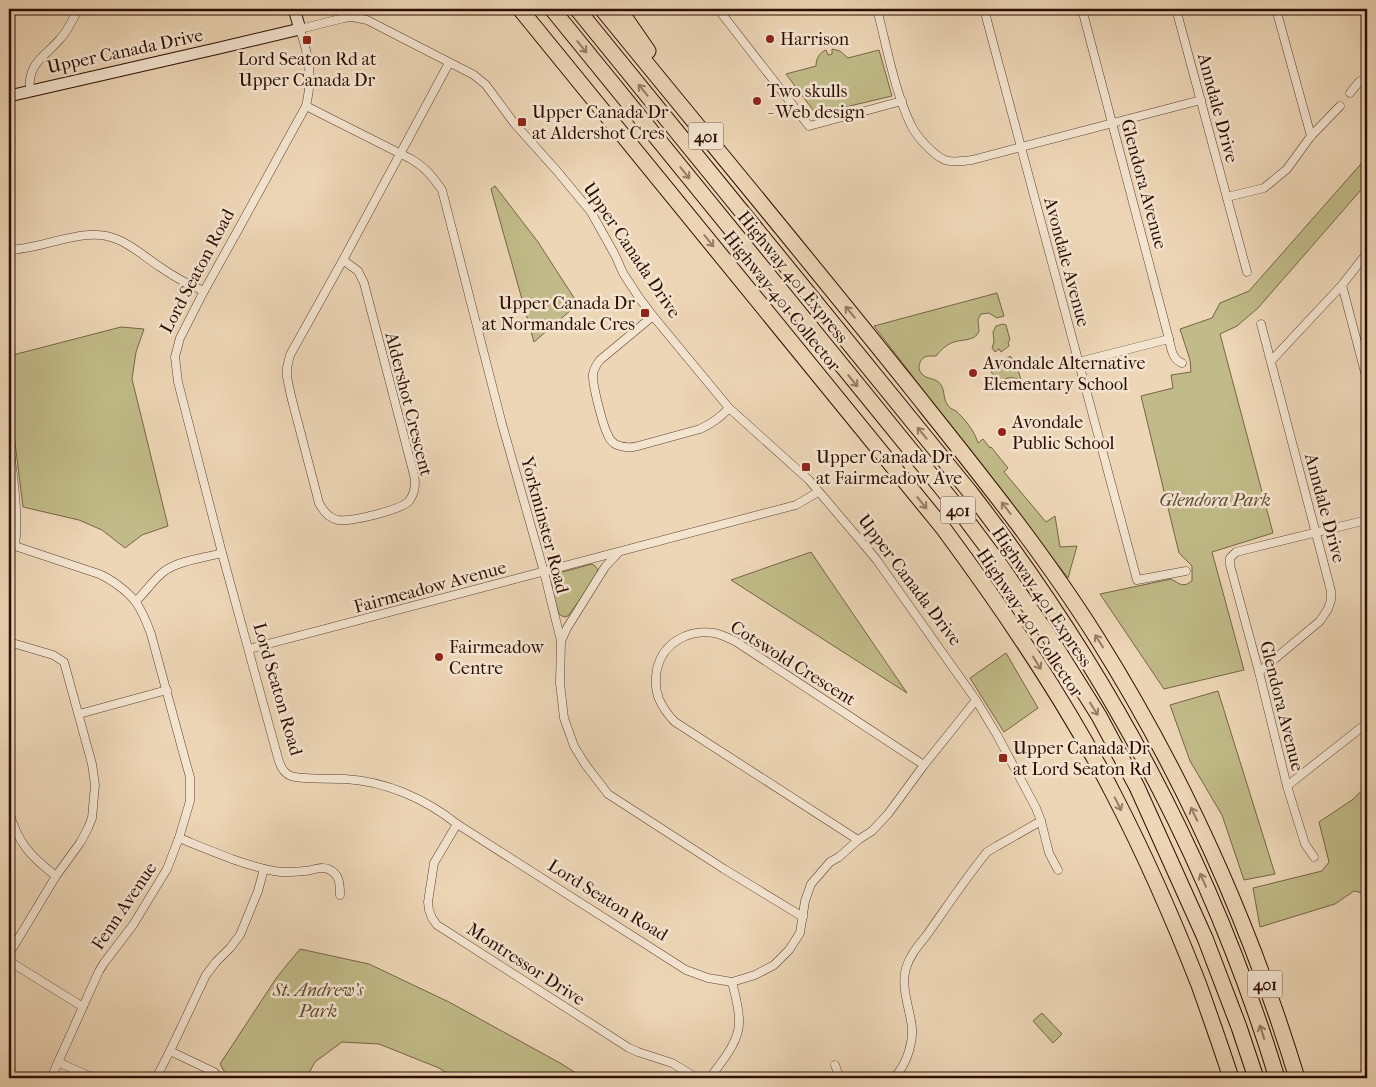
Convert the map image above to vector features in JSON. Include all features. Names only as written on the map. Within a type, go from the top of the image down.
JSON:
[{"type":"highway","name":"Highway 401 Express","points":[[552,9],[952,502],[998,562],[1047,633],[1099,716],[1138,787],[1205,938],[1256,1078]]},
{"type":"highway","name":"Highway 401 Express","points":[[577,9],[965,486],[1004,537],[1055,610],[1143,756],[1180,829],[1228,940],[1277,1078]]},
{"type":"highway","name":"401","points":[[602,9],[972,464],[1020,526],[1064,588],[1113,664],[1148,726],[1194,815],[1261,972],[1297,1078]]},
{"type":"highway","points":[[619,9],[680,94],[790,230],[809,263]]},
{"type":"highway","name":"Highway 401 Collector","points":[[521,10],[943,528],[1021,638],[1054,689],[1135,837],[1186,954],[1231,1078]]},
{"type":"highway","points":[[1228,891],[1268,968],[1304,1078]]},
{"type":"highway","points":[[1219,1042],[1227,1078]]},
{"type":"street","points":[[30,90],[30,76],[34,67],[70,27],[78,9]]},
{"type":"street","name":"Lord Seaton Road","points":[[294,9],[310,70],[310,89],[306,106],[204,291],[180,338],[176,357],[178,382],[222,553],[281,768],[286,773],[298,777],[351,779],[372,782],[416,797],[686,970],[708,978],[732,982],[755,975],[774,965],[789,950],[800,933],[805,901],[811,884],[830,862],[872,831],[888,814],[976,700]]},
{"type":"street","points":[[718,9],[809,126],[902,101]]},
{"type":"street","points":[[878,9],[902,101],[911,126],[930,150],[953,162],[972,160],[1201,100]]},
{"type":"street","name":"Avondale Avenue","points":[[984,9],[1137,580],[1186,571]]},
{"type":"street","name":"Glendora Avenue","points":[[1082,9],[1169,339],[1175,358],[1182,363]]},
{"type":"street","name":"Anndale Drive","points":[[1176,9],[1247,272]]},
{"type":"street","points":[[1276,9],[1311,136]]},
{"type":"street","name":"Upper Canada Drive","points":[[9,96],[352,17],[367,20],[474,76],[486,85],[514,123],[580,198],[596,220],[623,274],[653,316],[729,408],[809,480],[876,559],[976,700],[1028,792],[1041,821],[1050,853],[1058,870]]},
{"type":"street","name":"Aldershot Crescent","points":[[344,260],[358,271],[364,283],[414,475],[415,492],[410,500],[399,508],[347,521],[332,518],[324,512],[319,503],[287,377],[290,355],[344,260],[449,63]]},
{"type":"street","points":[[1350,93],[1359,82],[1367,77]]},
{"type":"street","name":"Yorkminster Road","points":[[306,106],[425,168],[442,190],[502,424],[544,572],[561,641],[560,683],[564,718],[574,746],[585,764],[608,794],[724,869],[803,917]]},
{"type":"street","points":[[1227,197],[1264,188],[1287,168],[1311,136],[1340,106]]},
{"type":"street","points":[[9,250],[88,235],[110,237],[134,247],[169,272],[204,291]]},
{"type":"street","points":[[1271,361],[1342,285],[1367,253]]},
{"type":"street","points":[[1342,285],[1367,380]]},
{"type":"street","points":[[653,316],[596,365],[593,379],[606,433],[610,440],[615,444],[629,448],[638,446],[700,429],[715,421],[729,408]]},
{"type":"street","name":"Anndale Drive","points":[[1259,672],[1320,621],[1328,609],[1331,600],[1331,590],[1261,324]]},
{"type":"street","points":[[1078,362],[1169,339]]},
{"type":"street","points":[[9,444],[16,535],[12,545],[108,578],[136,601],[165,570],[178,564],[222,553]]},
{"type":"street","name":"Fairmeadow Avenue","points":[[249,649],[796,505],[818,492]]},
{"type":"street","points":[[1316,533],[1367,520]]},
{"type":"street","name":"Glendora Avenue","points":[[1314,857],[1305,844],[1287,786],[1230,565],[1230,558],[1236,552],[1316,533]]},
{"type":"street","points":[[561,641],[605,567],[618,553]]},
{"type":"street","name":"Fenn Avenue","points":[[51,1078],[104,963],[133,925],[164,876],[179,838],[190,801],[188,770],[148,623],[136,601]]},
{"type":"street","name":"Cotswold Crescent","points":[[858,840],[675,722],[665,711],[655,686],[660,658],[671,644],[679,638],[690,634],[702,632],[724,635],[924,765]]},
{"type":"street","points":[[9,642],[53,655],[64,662],[92,764],[95,785],[94,810],[88,828],[56,876],[9,954]]},
{"type":"street","points":[[79,714],[166,690]]},
{"type":"street","points":[[1287,786],[1367,723]]},
{"type":"street","points":[[9,811],[14,828],[22,844],[56,876]]},
{"type":"street","points":[[894,1078],[905,1061],[912,1035],[904,981],[905,971],[913,953],[987,852],[1041,821]]},
{"type":"street","name":"Montressor Drive","points":[[457,824],[434,863],[428,902],[432,918],[437,925],[629,1048],[672,1063],[696,1078]]},
{"type":"street","points":[[179,838],[264,869],[288,872],[325,868],[331,870],[339,880],[340,895]]},
{"type":"street","points":[[156,1078],[206,975],[240,934],[258,892],[264,869]]},
{"type":"street","points":[[9,961],[83,1007]]},
{"type":"street","points":[[710,1078],[733,1045],[739,1024],[732,982]]},
{"type":"street","points":[[170,1051],[214,1072],[219,1078]]},
{"type":"street","points":[[58,1062],[93,1078]]},
{"type":"street","points":[[835,1065],[840,1078]]},
{"type":"green space","points":[[832,49],[840,51],[848,58],[879,50],[892,96],[816,114],[786,74],[816,66],[820,55],[826,50],[828,55],[832,54]]},
{"type":"green space","name":"Glendora Park","points":[[1367,157],[1367,183],[1258,308],[1237,326],[1220,334],[1273,533],[1212,552],[1244,670],[1164,689],[1100,594],[1171,579],[1184,585],[1192,581],[1192,566],[1179,553],[1141,396],[1173,388],[1171,375],[1191,372],[1190,360],[1180,329],[1212,318],[1220,303],[1249,291]]},
{"type":"green space","points":[[495,186],[538,242],[578,304],[534,342],[491,189]]},
{"type":"green space","points":[[997,293],[1004,316],[997,318],[989,313],[981,314],[978,319],[979,331],[977,335],[971,339],[951,343],[936,356],[923,358],[919,369],[924,376],[939,382],[948,405],[966,422],[975,434],[978,443],[983,439],[991,447],[1008,468],[1004,472],[1046,522],[1055,516],[1060,547],[1077,546],[1068,578],[874,326]]},
{"type":"green space","points":[[1006,325],[1010,340],[1008,342],[1009,346],[1001,352],[999,349],[995,352],[992,348],[994,342],[993,332],[996,326]]},
{"type":"green space","points":[[121,327],[144,329],[136,352],[132,379],[168,526],[142,535],[125,548],[102,530],[79,520],[23,507],[9,394],[9,356]]},
{"type":"green space","points":[[1010,356],[1016,363],[1021,380],[1006,378],[999,381],[991,372]]},
{"type":"green space","points":[[811,552],[817,561],[907,693],[731,580]]},
{"type":"green space","points":[[592,564],[598,570],[596,577],[569,615],[566,617],[562,616],[559,614],[553,593],[552,582],[555,574]]},
{"type":"green space","points":[[1006,653],[1038,708],[1004,732],[970,678]]},
{"type":"green space","points":[[1218,691],[1275,874],[1244,880],[1222,815],[1190,761],[1170,705]]},
{"type":"green space","points":[[1367,786],[1367,894],[1354,891],[1335,904],[1260,927],[1253,888],[1322,871],[1329,862],[1319,822],[1352,800]]},
{"type":"green space","name":"St. Andrew’s Park","points":[[300,949],[369,964],[449,1002],[584,1078],[455,1078],[439,1068],[379,1044],[342,1042],[315,1062],[306,1078],[228,1078],[220,1064],[277,977]]},
{"type":"green space","points":[[1042,1013],[1062,1034],[1053,1043],[1033,1021]]},
{"type":"place","name":"Harrison","points":[[770,39]]},
{"type":"place","name":"Lord Seaton Rd at Upper Canada Dr","points":[[307,40]]},
{"type":"place","name":"Two skulls - Web design","points":[[757,101]]},
{"type":"place","name":"Upper Canada Dr at Aldershot Cres","points":[[522,122]]},
{"type":"place","name":"Upper Canada Dr at Normandale Cres","points":[[645,313]]},
{"type":"place","name":"Avondale Alternative Elementary School","points":[[973,373]]},
{"type":"place","name":"Avondale Public School","points":[[1002,432]]},
{"type":"place","name":"Upper Canada Dr at Fairmeadow Ave","points":[[806,467]]},
{"type":"place","name":"Fairmeadow Centre","points":[[439,657]]},
{"type":"place","name":"Upper Canada Dr at Lord Seaton Rd","points":[[1003,758]]}]
